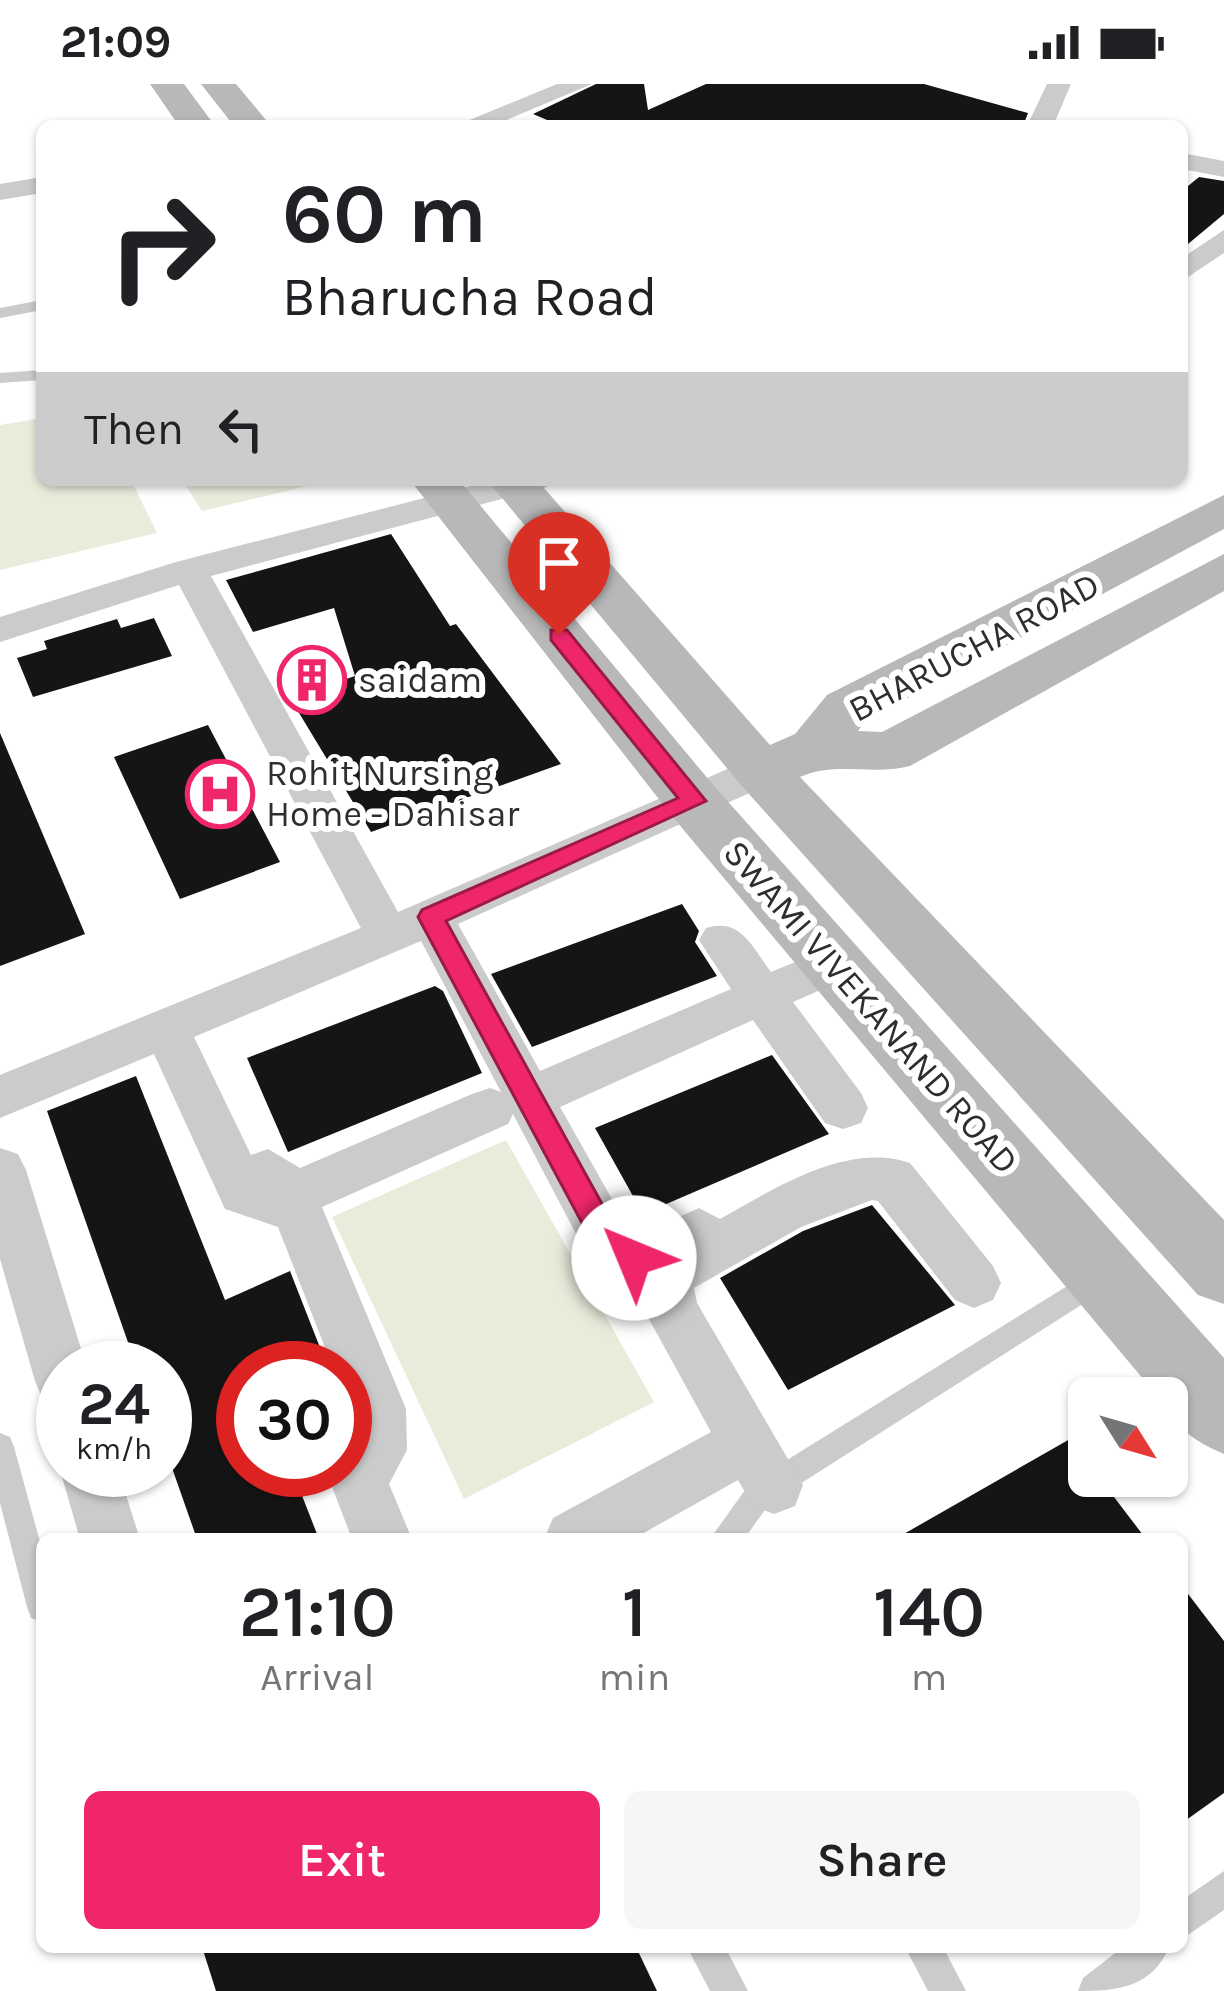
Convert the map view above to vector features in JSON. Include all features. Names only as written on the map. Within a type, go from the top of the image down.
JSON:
[{"type":"main road","points":[[167,84],[192,120]]},
{"type":"main road","points":[[218,84],[248,120]]},
{"type":"main road","name":"SWAMI VIVEKANAND ROAD","points":[[525,486],[788,760],[1224,1271]]},
{"type":"main road","name":"SWAMI VIVEKANAND ROAD","points":[[442,491],[694,801],[1224,1416]]},
{"type":"main road","name":"BHARUCHA ROAD","points":[[788,760],[846,708],[1224,510]]},
{"type":"main road","points":[[788,760],[890,752],[1224,570]]},
{"type":"street","points":[[484,120],[580,84]]},
{"type":"street","points":[[1043,120],[1059,84]]},
{"type":"street","points":[[1188,162],[1224,169]]},
{"type":"street","points":[[0,174],[36,168]]},
{"type":"street","points":[[0,192],[36,186]]},
{"type":"street","points":[[1188,239],[1220,247]]},
{"type":"street","points":[[1188,268],[1220,247]]},
{"type":"street","points":[[0,630],[442,491],[486,486]]},
{"type":"street","points":[[189,570],[409,927],[510,1103],[614,1253],[634,1258],[656,1255],[773,1190]]},
{"type":"street","name":"BHARUCHA ROAD","points":[[0,1097],[409,927],[788,760]]},
{"type":"street","points":[[722,940],[843,1108]]},
{"type":"street","points":[[217,1139],[248,1144],[286,1193],[305,1190],[834,964]]},
{"type":"street","points":[[166,1028],[242,1192],[258,1204],[287,1205],[298,1212],[377,1409],[378,1450],[358,1479],[380,1533]]},
{"type":"street","points":[[0,1170],[51,1341]]},
{"type":"street","points":[[589,1533],[761,1464],[671,1310],[667,1287],[674,1271],[842,1185],[875,1174],[892,1179],[974,1283]]},
{"type":"street","points":[[97,1497],[108,1533]]},
{"type":"lane","points":[[0,313],[36,306]]},
{"type":"lane","points":[[0,378],[36,375]]},
{"type":"lane","points":[[729,1533],[752,1502],[761,1464],[1103,1276]]},
{"type":"lane","points":[[0,1447],[36,1584]]},
{"type":"lane","points":[[1188,1917],[1224,1888]]},
{"type":"lane","points":[[708,1953],[730,1991]]},
{"type":"lane","points":[[926,1953],[948,1991]]},
{"type":"lane","points":[[1096,1991],[1143,1953]]},
{"type":"green space","points":[[36,419],[36,486],[134,486],[157,533],[0,570],[0,425]]},
{"type":"green space","points":[[186,486],[308,486],[202,511]]},
{"type":"green space","points":[[506,1140],[654,1402],[464,1499],[332,1217]]},
{"type":"building","points":[[596,84],[644,84],[648,110],[706,84],[924,84],[1028,113],[1025,120],[547,120],[533,114]]},
{"type":"building","points":[[1199,177],[1224,181],[1224,214],[1188,244],[1188,186]]},
{"type":"building","points":[[391,534],[450,626],[456,624],[561,764],[371,832],[290,698],[355,676],[334,608],[253,632],[226,580]]},
{"type":"building","points":[[154,618],[172,656],[33,697],[17,658],[47,649],[44,641],[117,619],[121,628]]},
{"type":"building","points":[[208,725],[280,862],[180,899],[114,757]]},
{"type":"building","points":[[0,733],[85,934],[0,966]]},
{"type":"building","points":[[682,904],[699,931],[695,942],[717,976],[532,1047],[491,974]]},
{"type":"building","points":[[435,986],[443,991],[482,1073],[288,1152],[247,1058]]},
{"type":"building","points":[[772,1055],[829,1134],[643,1214],[595,1128]]},
{"type":"building","points":[[136,1076],[225,1300],[290,1271],[317,1341],[216,1341],[216,1497],[303,1497],[317,1533],[195,1533],[182,1497],[192,1497],[192,1341],[128,1341],[47,1111]]},
{"type":"building","points":[[872,1205],[955,1305],[788,1390],[720,1278],[803,1231]]},
{"type":"building","points":[[1068,1440],[1068,1497],[1114,1497],[1141,1533],[906,1533]]},
{"type":"building","points":[[1188,1594],[1224,1641],[1224,1793],[1188,1819]]},
{"type":"building","points":[[204,1953],[639,1953],[657,1991],[216,1991]]},
{"type":"place","name":"saidam","points":[[312,680]]},
{"type":"place","name":"Rohit Nursing Home - Dahisar","points":[[220,794]]},
{"type":"route","points":[[559,635],[694,801],[431,917],[614,1253],[634,1258]]}]
